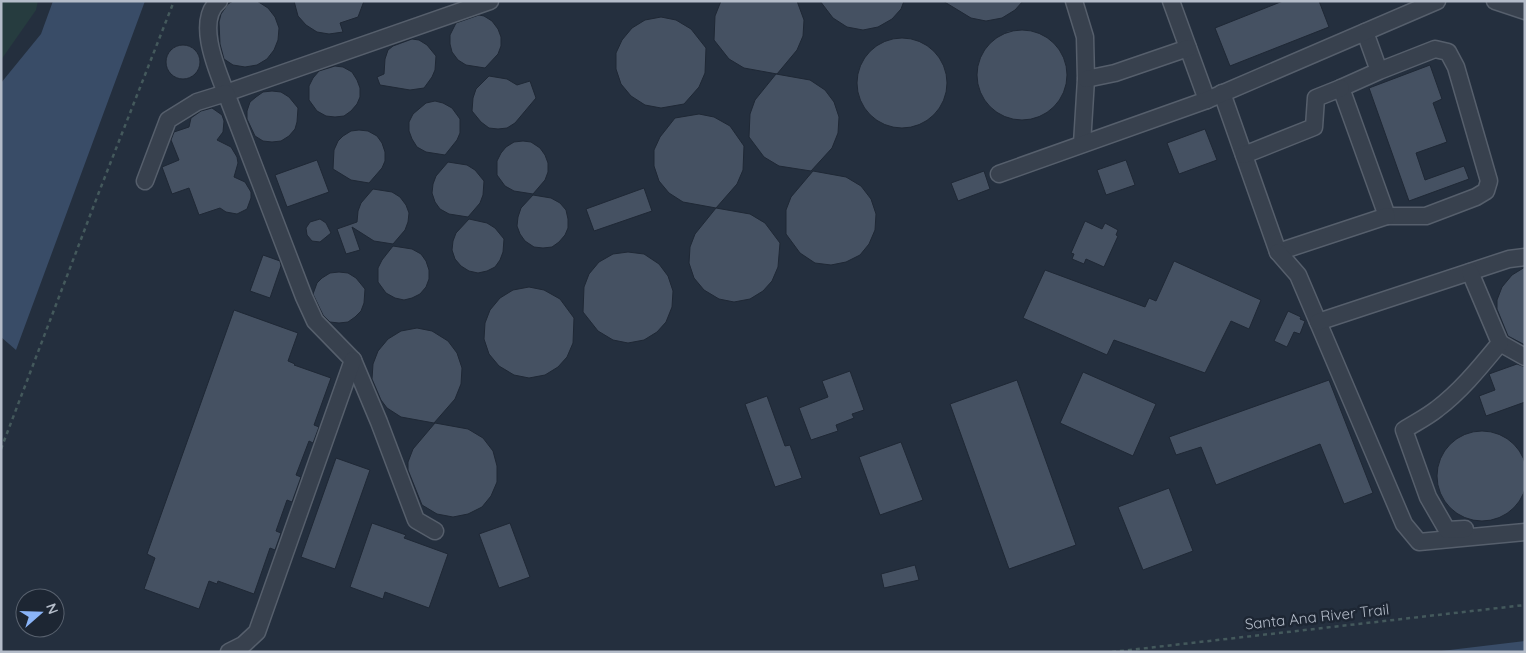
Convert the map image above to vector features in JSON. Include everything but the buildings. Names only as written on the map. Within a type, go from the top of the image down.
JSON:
[{"type":"lane","points":[[219,1],[214,5],[208,19],[211,55],[304,297],[315,321],[353,360],[416,520],[435,531]]},
{"type":"lane","points":[[145,181],[168,120],[197,102],[490,1]]},
{"type":"lane","points":[[1074,1],[1085,37],[1086,79],[1082,144]]},
{"type":"lane","points":[[1171,1],[1188,48],[1244,155],[1278,252],[1298,274],[1404,524],[1419,542],[1525,532]]},
{"type":"lane","points":[[999,174],[1214,96],[1438,1]]},
{"type":"lane","points":[[1495,1],[1525,11]]},
{"type":"lane","points":[[1365,32],[1379,71]]},
{"type":"lane","points":[[1086,79],[1115,73],[1188,48]]},
{"type":"lane","points":[[1244,155],[1314,127],[1316,98],[1379,71],[1435,49],[1448,52],[1456,67],[1489,181],[1486,191],[1476,198],[1426,216],[1387,216],[1278,252]]},
{"type":"lane","points":[[1341,88],[1387,216]]},
{"type":"lane","points":[[1318,322],[1509,259],[1525,257]]},
{"type":"lane","points":[[1470,272],[1500,343],[1525,357]]},
{"type":"lane","points":[[1500,343],[1437,410],[1404,430],[1428,497],[1447,530],[1525,524]]},
{"type":"lane","points":[[240,650],[257,632],[353,360]]},
{"type":"path","points":[[1,449],[174,1]]},
{"type":"path","name":"Santa Ana River Trail","points":[[1112,652],[1525,605]]},
{"type":"green space","points":[[1,1],[38,1],[36,10],[1,60]]},
{"type":"water","points":[[53,1],[145,1],[16,350],[1,337],[1,83],[41,34]]},
{"type":"water","points":[[1525,641],[1525,652],[1433,652]]}]
